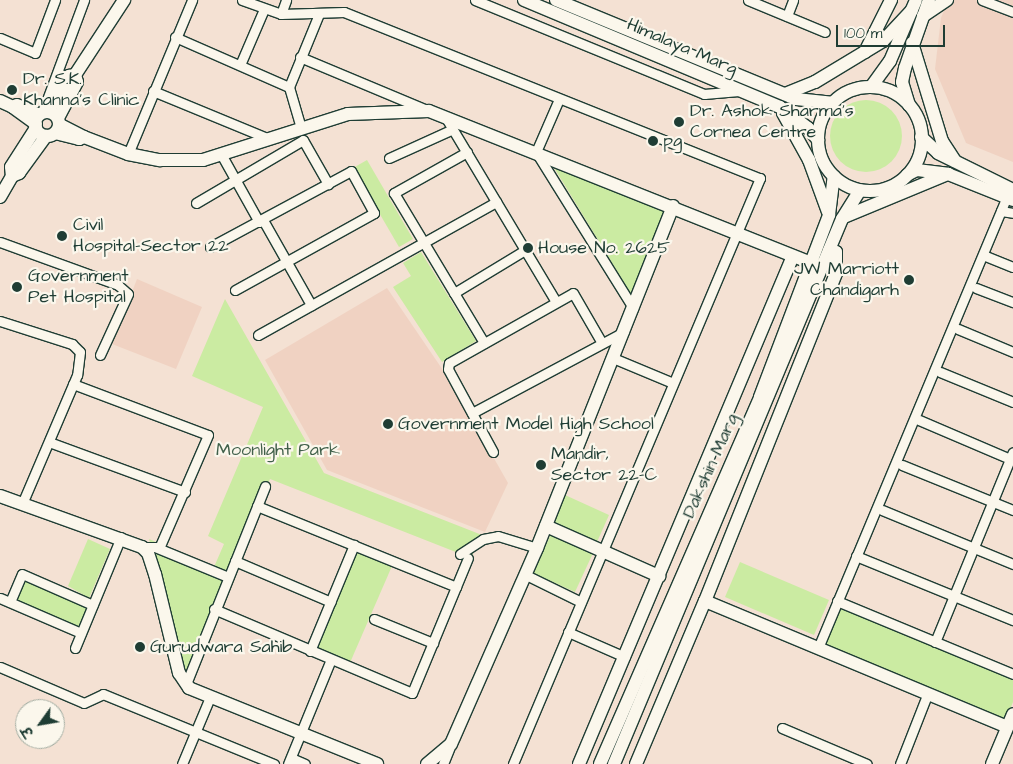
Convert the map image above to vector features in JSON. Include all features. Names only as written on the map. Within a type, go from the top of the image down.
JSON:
[{"type":"street","points":[[0,38],[35,53],[55,0]]},
{"type":"street","points":[[47,123],[84,0]]},
{"type":"street","points":[[0,197],[12,176],[19,172],[47,123],[69,76],[75,75],[124,0]]},
{"type":"street","points":[[128,154],[192,0]]},
{"type":"street","points":[[242,0],[281,14],[344,12],[760,178],[513,764]]},
{"type":"street","points":[[281,14],[286,0]]},
{"type":"street","points":[[475,0],[704,94],[739,90]]},
{"type":"street","name":"Himalaya Marg","points":[[524,0],[780,107],[808,128],[818,140]]},
{"type":"street","name":"Himalaya Marg","points":[[556,0],[785,94],[814,103],[832,103]]},
{"type":"street","points":[[748,0],[825,32]]},
{"type":"street","points":[[787,16],[793,0]]},
{"type":"street","points":[[865,52],[891,0]]},
{"type":"street","points":[[785,94],[815,82],[883,41],[929,0]]},
{"type":"street","points":[[871,87],[890,61],[917,9],[947,0]]},
{"type":"street","points":[[982,0],[1013,12]]},
{"type":"street","points":[[240,64],[264,9]]},
{"type":"street","points":[[907,175],[918,158],[921,137],[915,115],[909,105],[902,82],[912,43],[917,9]]},
{"type":"street","points":[[301,128],[289,87],[319,14]]},
{"type":"street","points":[[176,37],[289,87]]},
{"type":"street","points":[[912,43],[942,141],[955,161]]},
{"type":"street","points":[[300,57],[429,111],[673,206],[811,263]]},
{"type":"street","points":[[909,105],[891,92],[871,87],[843,94],[832,103],[824,114],[818,140],[820,153],[834,176],[860,190],[885,188],[917,170],[948,174],[1011,193]]},
{"type":"street","points":[[153,91],[267,138]]},
{"type":"street","points":[[536,152],[559,98]]},
{"type":"street","points":[[0,101],[13,107],[17,105],[47,123],[128,154],[160,160],[203,160],[267,138],[348,114],[429,111]]},
{"type":"street","points":[[780,107],[809,160],[829,215]]},
{"type":"street","points":[[446,117],[556,302]]},
{"type":"street","points":[[389,158],[453,129]]},
{"type":"street","points":[[921,137],[938,153],[1011,193]]},
{"type":"street","points":[[196,203],[303,140],[328,184]]},
{"type":"street","points":[[467,152],[394,192],[484,343]]},
{"type":"street","points":[[536,152],[633,308]]},
{"type":"street","points":[[221,154],[311,305]]},
{"type":"street","points":[[210,247],[351,171],[374,213],[236,290]]},
{"type":"street","points":[[842,219],[948,174]]},
{"type":"street","name":"Dakshin Marg","points":[[600,764],[760,397],[829,215],[834,176]]},
{"type":"street","name":"Dakshin Marg","points":[[614,764],[842,219],[860,190]]},
{"type":"street","points":[[818,648],[1001,211],[1011,193]]},
{"type":"street","points":[[258,335],[496,202]]},
{"type":"street","points":[[443,764],[526,575],[673,206]]},
{"type":"street","points":[[1001,211],[1013,213]]},
{"type":"street","points":[[0,242],[118,285],[128,294],[100,355]]},
{"type":"street","points":[[454,293],[525,250]]},
{"type":"street","points":[[636,764],[705,601],[836,273],[836,252],[830,250]]},
{"type":"street","points":[[983,255],[1013,268]]},
{"type":"street","points":[[579,764],[793,256]]},
{"type":"street","points":[[976,288],[1013,302]]},
{"type":"street","points":[[493,452],[447,365],[574,293],[602,343]]},
{"type":"street","points":[[0,321],[72,344],[80,352],[73,384],[22,504]]},
{"type":"street","points":[[958,329],[1013,352]]},
{"type":"street","points":[[472,412],[624,332]]},
{"type":"street","points":[[613,358],[673,383]]},
{"type":"street","points":[[940,372],[1013,402]]},
{"type":"street","points":[[73,384],[208,435],[185,492],[159,548]]},
{"type":"street","points":[[919,420],[1012,457],[936,642]]},
{"type":"street","points":[[49,442],[185,492]]},
{"type":"street","points":[[902,465],[1013,510]]},
{"type":"street","points":[[186,684],[214,609],[266,486]]},
{"type":"street","points":[[0,497],[89,530],[121,537],[142,547],[148,553],[179,673],[189,688],[377,764]]},
{"type":"street","points":[[257,506],[456,587]]},
{"type":"street","points":[[882,510],[1013,564]]},
{"type":"street","points":[[546,526],[658,576]]},
{"type":"street","points":[[214,609],[412,693],[456,587],[464,556],[483,539],[498,536],[537,548]]},
{"type":"street","points":[[75,648],[121,537]]},
{"type":"street","points":[[310,651],[354,546]]},
{"type":"street","points":[[142,547],[159,548],[228,577]]},
{"type":"street","points":[[856,556],[1013,620]]},
{"type":"street","points":[[235,561],[331,602]]},
{"type":"street","points":[[10,602],[22,574],[93,605]]},
{"type":"street","points":[[526,575],[581,602]]},
{"type":"street","points":[[0,598],[81,633]]},
{"type":"street","points":[[705,601],[927,695],[1008,727]]},
{"type":"street","points":[[838,601],[1013,674]]},
{"type":"street","points":[[374,619],[433,643]]},
{"type":"street","points":[[568,632],[625,657]]},
{"type":"street","points":[[305,764],[290,761],[331,659]]},
{"type":"street","points":[[0,667],[84,702],[103,694],[274,764]]},
{"type":"street","points":[[900,764],[927,695]]},
{"type":"street","points":[[182,764],[210,697]]},
{"type":"street","points":[[992,764],[1013,714]]},
{"type":"street","points":[[782,728],[849,760],[867,764]]},
{"type":"street","points":[[427,764],[451,744]]},
{"type":"shaded area","points":[[948,0],[1013,0],[1013,162],[966,143],[935,69],[941,18]]},
{"type":"shaded area","points":[[137,279],[202,307],[176,369],[112,344]]},
{"type":"shaded area","name":"Government Model High School","points":[[387,288],[449,379],[508,483],[485,532],[327,470],[265,360]]},
{"type":"green space","points":[[866,100],[880,103],[892,110],[899,122],[902,136],[899,150],[892,162],[880,169],[866,172],[852,169],[840,162],[833,150],[830,136],[833,122],[840,110],[852,103]]},
{"type":"green space","points":[[367,160],[413,239],[399,247],[353,168]]},
{"type":"green space","points":[[553,166],[665,212],[631,294]]},
{"type":"green space","points":[[421,252],[476,341],[442,362],[393,287],[411,276],[403,263]]},
{"type":"green space","name":"Moonlight Park","points":[[225,299],[324,473],[482,535],[471,558],[270,479],[186,672],[149,539],[214,567],[224,544],[208,536],[263,407],[192,376]]},
{"type":"green space","points":[[565,495],[609,515],[597,542],[553,523]]},
{"type":"green space","points":[[551,534],[593,553],[575,592],[533,573]]},
{"type":"green space","points":[[88,539],[110,549],[89,598],[68,586]]},
{"type":"green space","points":[[357,551],[392,566],[349,665],[315,651]]},
{"type":"green space","points":[[740,562],[829,600],[814,635],[725,597]]},
{"type":"green space","points":[[22,574],[93,605],[81,633],[10,602]]},
{"type":"green space","points":[[841,606],[1013,680],[1013,702],[1005,722],[824,644]]},
{"type":"place","name":"Dr. S.K. Khanna's Clinic","points":[[12,90]]},
{"type":"place","name":"Dr. Ashok Sharma's Cornea Centre","points":[[679,122]]},
{"type":"place","name":"pg","points":[[653,141]]},
{"type":"place","name":"Civil Hospital-Sector 22","points":[[62,236]]},
{"type":"place","name":"House No. 2625","points":[[528,248]]},
{"type":"place","name":"JW Marriott Chandigarh","points":[[909,280]]},
{"type":"place","name":"Government Pet Hospital","points":[[17,287]]},
{"type":"place","name":"Government Model High School","points":[[388,424]]},
{"type":"place","name":"Mandir, Sector 22-C","points":[[541,465]]},
{"type":"place","name":"Gurudwara Sahib","points":[[140,647]]}]
